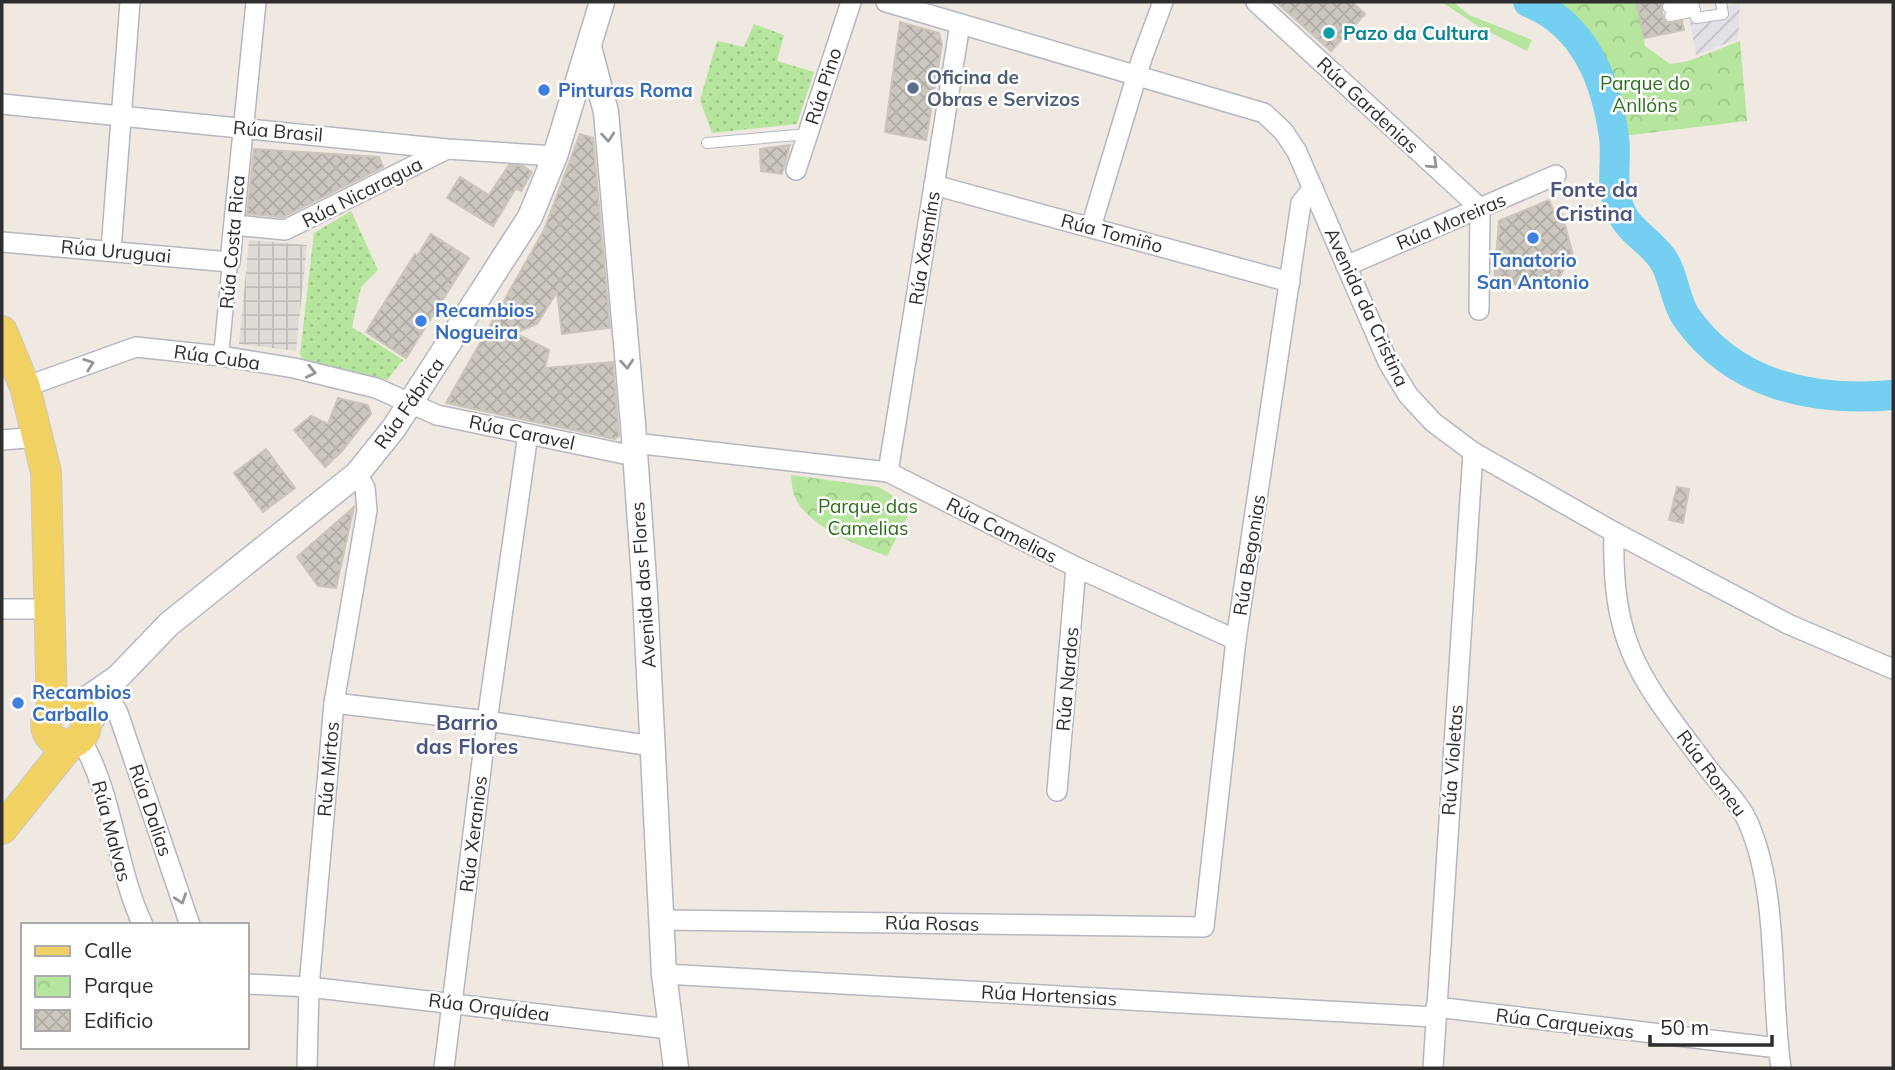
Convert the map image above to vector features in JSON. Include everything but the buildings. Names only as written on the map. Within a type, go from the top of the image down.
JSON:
[{"type":"main road","points":[[2,331],[24,387],[38,438],[49,499],[52,677],[69,724],[8,820]]},
{"type":"street","points":[[111,250],[130,2]]},
{"type":"street","name":"Rúa Costa Rica","points":[[221,356],[256,2]]},
{"type":"street","name":"Rúa Fábrica","points":[[69,724],[113,687],[169,624],[357,474],[412,402],[530,217],[555,156],[602,2]]},
{"type":"street","name":"Rúa Pino","points":[[796,170],[851,2]]},
{"type":"street","name":"Avenida da Cristina","points":[[886,2],[1264,113],[1290,142],[1313,188],[1388,362],[1408,395],[1433,422],[1472,452],[1614,532],[1788,624],[1893,669]]},
{"type":"street","points":[[1091,227],[1136,76],[1163,2]]},
{"type":"street","name":"Rúa Gardenias","points":[[1256,2],[1480,208]]},
{"type":"street","name":"Rúa Xasmíns","points":[[888,472],[960,24]]},
{"type":"street","name":"Avenida das Flores","points":[[590,47],[604,101],[634,450],[645,594],[663,974],[668,1029],[676,1068]]},
{"type":"street","points":[[573,98],[590,94],[604,101]]},
{"type":"street","name":"Rúa Brasil","points":[[2,104],[447,149],[555,156]]},
{"type":"street","name":"Rúa Nicaragua","points":[[234,225],[285,230],[447,149]]},
{"type":"street","name":"Rúa Moreiras","points":[[1346,266],[1556,175]]},
{"type":"street","name":"Rúa Tomiño","points":[[934,185],[1290,282]]},
{"type":"street","name":"Rúa Begonias","points":[[1204,927],[1236,639],[1301,203],[1313,188]]},
{"type":"street","points":[[1479,310],[1480,208]]},
{"type":"street","name":"Rúa Uruguai","points":[[2,242],[230,262]]},
{"type":"street","name":"Rúa Cuba","points":[[24,387],[135,347],[221,356],[294,368],[376,388],[412,402]]},
{"type":"street","name":"Rúa Caravel","points":[[412,402],[437,415],[528,434],[634,450]]},
{"type":"street","name":"Rúa Xeranios","points":[[444,1068],[528,434]]},
{"type":"street","points":[[2,440],[38,438]]},
{"type":"street","name":"Rúa Camelias","points":[[634,450],[888,472],[1076,567],[1236,639]]},
{"type":"street","name":"Rúa Violetas","points":[[1433,1068],[1472,452]]},
{"type":"street","name":"Rúa Mirtos","points":[[307,1068],[309,987],[334,703],[367,510],[365,488],[357,474]]},
{"type":"street","name":"Rúa Romeu","points":[[1614,532],[1613,572],[1621,629],[1631,658],[1647,688],[1749,823],[1764,862],[1781,1068]]},
{"type":"street","name":"Rúa Nardos","points":[[1057,791],[1076,567]]},
{"type":"street","points":[[2,609],[50,609]]},
{"type":"street","name":"Rúa Dalias","points":[[113,687],[118,713],[189,923]]},
{"type":"street","points":[[334,703],[488,720],[652,746]]},
{"type":"street","name":"Rúa Malvas","points":[[69,724],[93,761],[130,898],[142,923]]},
{"type":"street","name":"Rúa Rosas","points":[[660,920],[1204,927]]},
{"type":"street","name":"Rúa Hortensias","points":[[663,974],[1436,1012]]},
{"type":"street","points":[[248,984],[309,987]]},
{"type":"street","name":"Rúa Orquídea","points":[[309,987],[668,1029]]},
{"type":"street","name":"Rúa Carqueixas","points":[[1436,1012],[1778,1048]]},
{"type":"lane","points":[[1669,11],[1693,5],[1696,18],[1723,14],[1721,2]]},
{"type":"lane","points":[[707,144],[807,134]]},
{"type":"shaded area","points":[[1740,3],[1738,39],[1696,55],[1689,15]]},
{"type":"shaded area","points":[[249,240],[307,245],[296,351],[239,344]]},
{"type":"green space","points":[[1442,2],[1453,2],[1469,15],[1532,40],[1527,51],[1476,25]]},
{"type":"green space","name":"Parque do Anllóns","points":[[1515,2],[1636,2],[1645,46],[1670,64],[1689,61],[1740,41],[1747,121],[1614,137],[1596,64],[1570,27]]},
{"type":"green space","points":[[754,24],[784,35],[777,61],[814,72],[797,124],[712,133],[700,100],[717,41],[744,47]]},
{"type":"green space","points":[[351,211],[378,270],[361,287],[352,327],[403,360],[387,380],[304,362],[300,354],[314,233]]},
{"type":"green space","name":"Parque das Camelias","points":[[791,475],[879,487],[912,508],[887,556],[835,534],[811,517],[795,497]]},
{"type":"waterway","points":[[1528,2],[1548,12],[1564,25],[1589,57],[1598,75],[1610,116],[1615,145],[1614,186],[1621,211],[1630,226],[1656,250],[1666,264],[1682,310],[1705,340],[1727,359],[1752,374],[1805,392],[1893,395]]},
{"type":"place","name":"Pazo da Cultura","points":[[1329,33]]},
{"type":"place","name":"Oficina de Obras e Servizos","points":[[913,88]]},
{"type":"place","name":"Pinturas Roma","points":[[544,90]]},
{"type":"place","name":"Tanatorio San Antonio","points":[[1533,238]]},
{"type":"place","name":"Recambios Nogueira","points":[[421,321]]},
{"type":"place","name":"Recambios Carballo","points":[[18,703]]},
{"type":"district","name":"Fonte da Cristina","points":[[1594,202]]},
{"type":"district","name":"Barrio das Flores","points":[[467,735]]}]
